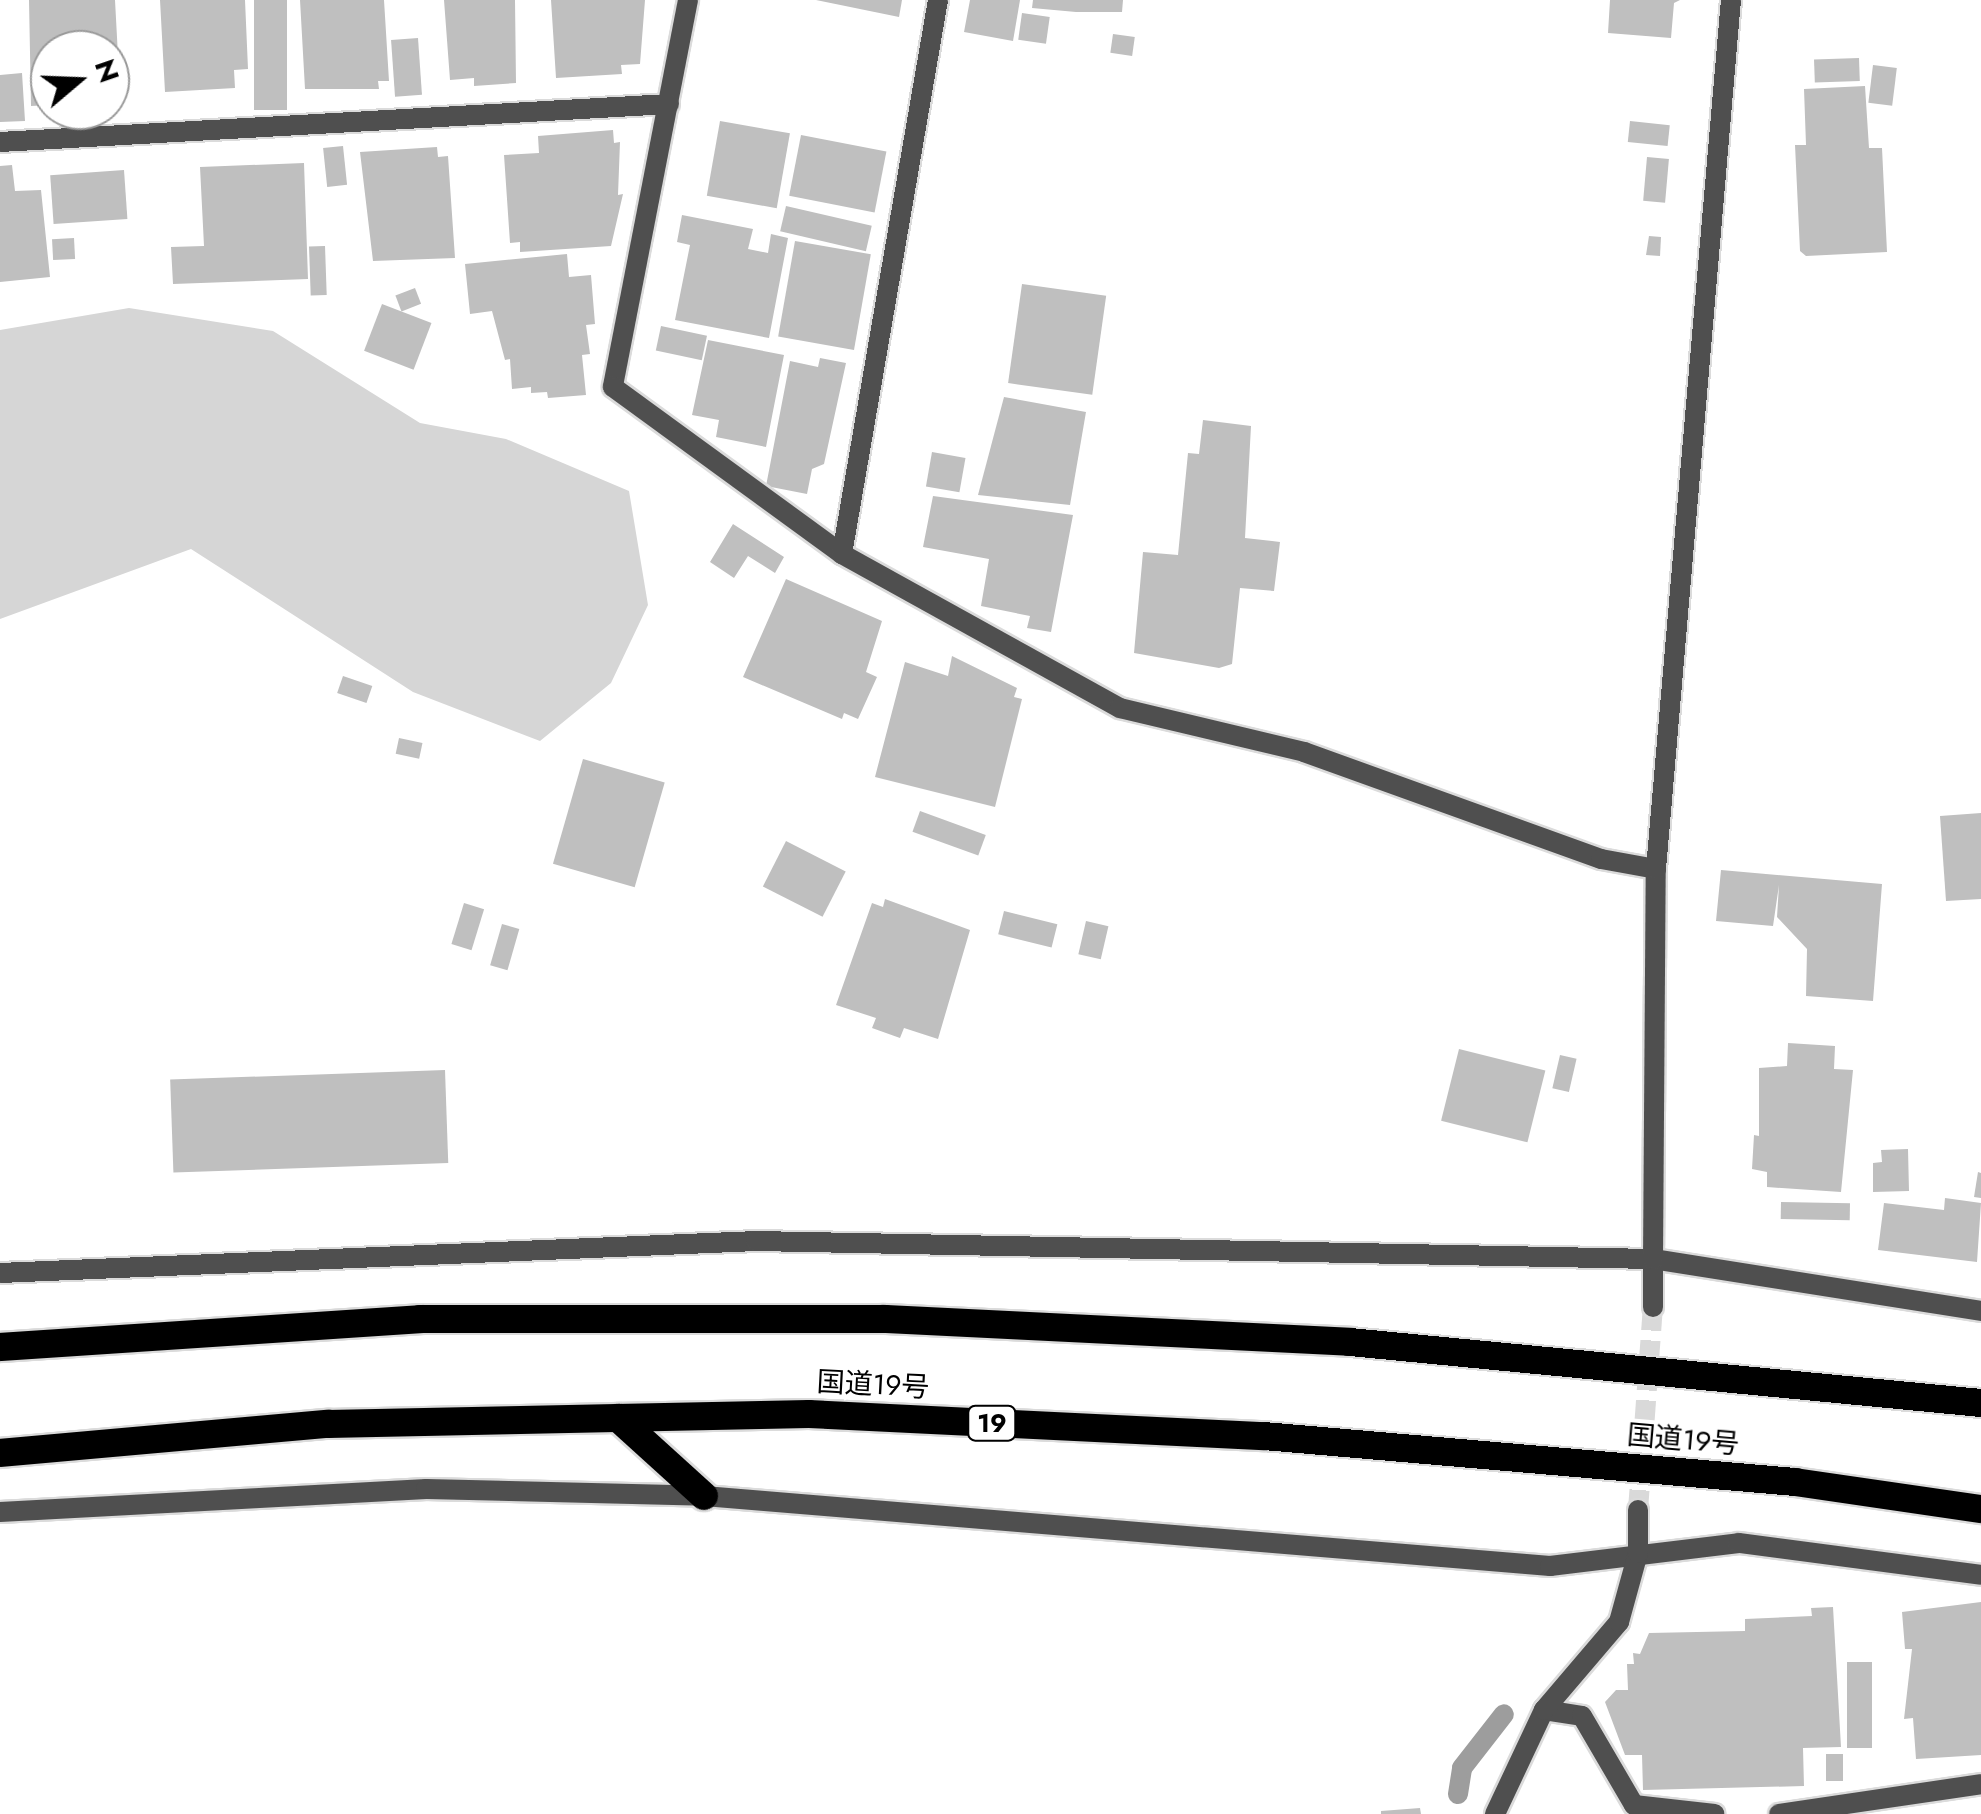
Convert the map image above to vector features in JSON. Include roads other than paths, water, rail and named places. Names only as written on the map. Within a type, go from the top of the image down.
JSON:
[{"type":"highway","points":[[0,1346],[420,1319],[885,1319],[1350,1342],[1981,1404]]},
{"type":"highway","name":"国道19号","points":[[0,1453],[328,1424],[810,1414],[1264,1436],[1795,1482],[1981,1510]]},
{"type":"highway","points":[[618,1418],[704,1496]]},
{"type":"street","points":[[688,0],[614,387],[842,554],[1120,708],[1304,752],[1602,859],[1656,869]]},
{"type":"street","points":[[842,554],[938,0]]},
{"type":"street","points":[[1653,1307],[1656,869],[1731,0]]},
{"type":"street","points":[[0,142],[669,104]]},
{"type":"street","points":[[0,1273],[756,1241],[1653,1258],[1981,1311]]},
{"type":"street","points":[[0,1512],[426,1489],[704,1496],[1550,1566],[1739,1544],[1981,1575]]},
{"type":"street","points":[[1496,1814],[1544,1710],[1619,1622],[1638,1554],[1638,1510]]},
{"type":"street","points":[[1544,1710],[1582,1716],[1634,1805],[1714,1814]]},
{"type":"street","points":[[1779,1814],[1981,1784]]},
{"type":"waterway","points":[[1458,1794],[1462,1768],[1504,1714]]},
{"type":"tunnel","points":[[1638,1510],[1653,1307]]}]
